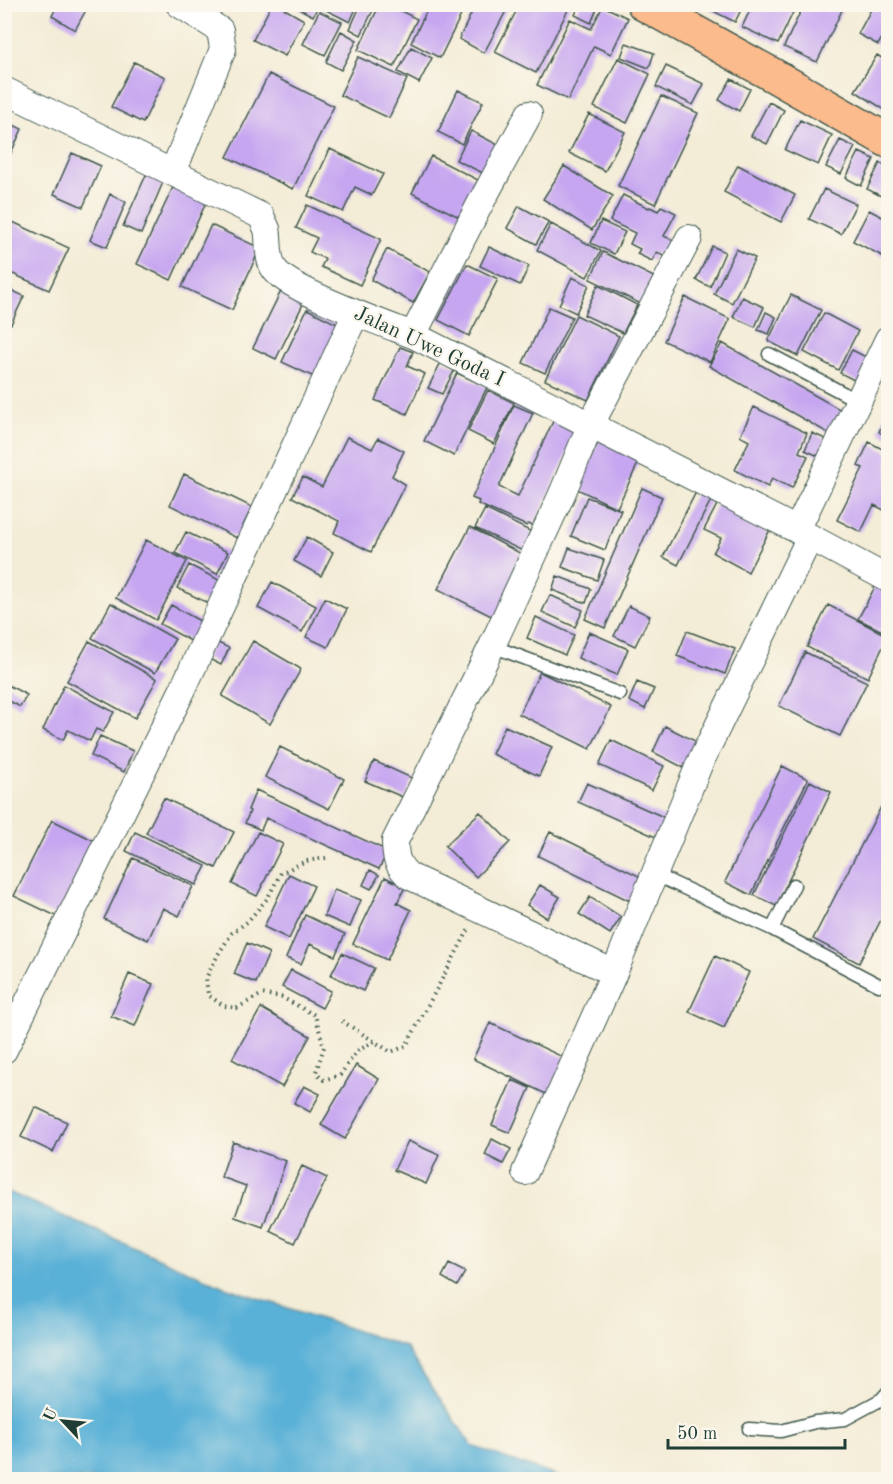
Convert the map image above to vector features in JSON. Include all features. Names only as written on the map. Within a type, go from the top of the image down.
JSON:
[{"type":"highway","points":[[644,4],[888,141]]},
{"type":"street","points":[[173,172],[223,49],[220,30],[179,4]]},
{"type":"street","name":"Jalan Uwe Goda I","points":[[4,90],[261,216],[266,228],[273,268],[282,278],[356,313],[413,335],[803,533],[888,579]]},
{"type":"street","points":[[413,335],[478,206],[529,114]]},
{"type":"street","points":[[614,973],[409,876],[398,866],[395,841],[492,646],[562,494],[590,426],[690,238]]},
{"type":"street","points":[[4,1050],[182,691],[356,313]]},
{"type":"street","points":[[525,1172],[614,973],[704,756],[888,339]]},
{"type":"lane","points":[[770,354],[860,402]]},
{"type":"lane","points":[[492,646],[620,694]]},
{"type":"lane","points":[[656,875],[772,929],[879,985],[888,984]]},
{"type":"lane","points":[[772,929],[794,885]]},
{"type":"lane","points":[[749,1429],[781,1431],[815,1422],[845,1419],[882,1399],[888,1392]]},
{"type":"path","points":[[326,858],[306,861],[281,873],[267,899],[247,922],[232,933],[219,953],[206,978],[208,995],[224,1006],[237,1008],[262,994],[281,997],[315,1015],[324,1047],[316,1072],[324,1080],[340,1075],[357,1051],[375,1041]]},
{"type":"path","points":[[342,1021],[391,1052],[406,1046],[479,910]]},
{"type":"water","points":[[4,1190],[222,1286],[405,1347],[472,1446],[564,1479],[5,1479]]},
{"type":"building","points":[[58,4],[77,4],[86,10],[75,30],[52,16]]},
{"type":"building","points":[[272,4],[304,20],[285,56],[253,40]]},
{"type":"building","points":[[290,4],[319,4],[313,16]]},
{"type":"building","points":[[322,4],[358,4],[350,22],[320,7]]},
{"type":"building","points":[[361,4],[376,4],[361,35],[350,29]]},
{"type":"building","points":[[380,4],[387,4],[417,19],[394,67],[358,50]]},
{"type":"building","points":[[430,4],[446,4],[462,13],[440,58],[411,43]]},
{"type":"building","points":[[476,4],[499,4],[507,9],[484,53],[459,39]]},
{"type":"building","points":[[520,4],[571,4],[536,73],[495,52]]},
{"type":"building","points":[[580,4],[599,4],[591,23],[575,15]]},
{"type":"building","points":[[712,4],[744,4],[735,22],[709,9]]},
{"type":"building","points":[[753,4],[797,4],[778,44],[742,27]]},
{"type":"building","points":[[804,4],[845,4],[817,62],[784,47]]},
{"type":"building","points":[[874,4],[888,4],[888,27],[878,45],[858,34]]},
{"type":"building","points":[[603,6],[628,18],[611,54],[594,46],[568,100],[537,85],[570,19],[591,29]]},
{"type":"building","points":[[319,11],[342,22],[325,55],[303,44]]},
{"type":"building","points":[[341,31],[357,40],[341,70],[326,62]]},
{"type":"building","points":[[626,43],[654,53],[649,68],[621,57]]},
{"type":"building","points":[[411,47],[432,58],[419,83],[398,72]]},
{"type":"building","points":[[877,55],[888,62],[888,112],[855,91]]},
{"type":"building","points":[[358,57],[407,79],[389,118],[340,95]]},
{"type":"building","points":[[618,58],[650,74],[627,123],[594,107]]},
{"type":"building","points":[[134,62],[165,77],[143,123],[111,107]]},
{"type":"building","points":[[666,66],[704,84],[693,105],[656,87]]},
{"type":"building","points":[[269,74],[334,106],[293,189],[227,157]]},
{"type":"building","points":[[731,79],[750,89],[739,111],[719,100]]},
{"type":"building","points":[[458,90],[483,102],[462,144],[438,132]]},
{"type":"building","points":[[661,96],[698,113],[655,204],[618,186]]},
{"type":"building","points":[[769,102],[784,110],[767,144],[751,136]]},
{"type":"building","points":[[589,114],[625,132],[605,171],[569,153]]},
{"type":"building","points":[[800,120],[832,135],[818,165],[785,150]]},
{"type":"building","points":[[5,121],[22,129],[5,166]]},
{"type":"building","points":[[471,131],[504,148],[489,176],[456,160]]},
{"type":"building","points":[[840,140],[855,147],[841,174],[826,167]]},
{"type":"building","points":[[330,149],[383,174],[372,195],[355,187],[343,212],[308,196]]},
{"type":"building","points":[[859,152],[874,159],[861,186],[846,178]]},
{"type":"building","points":[[72,153],[101,166],[83,207],[54,194]]},
{"type":"building","points":[[431,156],[478,180],[459,217],[412,193]]},
{"type":"building","points":[[880,163],[888,168],[887,199],[867,189]]},
{"type":"building","points":[[738,165],[795,195],[781,222],[724,192]]},
{"type":"building","points":[[564,166],[613,196],[592,230],[543,199]]},
{"type":"building","points":[[147,173],[164,180],[141,234],[123,226]]},
{"type":"building","points":[[175,183],[208,198],[171,280],[137,264]]},
{"type":"building","points":[[824,189],[856,204],[841,234],[809,219]]},
{"type":"building","points":[[110,194],[126,202],[107,247],[90,240]]},
{"type":"building","points":[[623,195],[649,208],[658,211],[661,206],[676,213],[664,236],[674,241],[666,257],[657,252],[652,261],[637,254],[640,249],[630,244],[635,233],[610,221]]},
{"type":"building","points":[[307,205],[381,239],[360,285],[321,267],[325,259],[310,252],[317,238],[296,228]]},
{"type":"building","points":[[519,206],[549,222],[536,244],[507,228]]},
{"type":"building","points":[[869,210],[888,220],[888,259],[853,241]]},
{"type":"building","points":[[4,218],[69,248],[49,290],[4,270]]},
{"type":"building","points":[[601,221],[625,232],[614,254],[591,243]]},
{"type":"building","points":[[551,224],[601,251],[587,277],[537,250]]},
{"type":"building","points":[[211,225],[260,248],[232,310],[182,287]]},
{"type":"building","points":[[712,246],[725,252],[710,287],[696,280]]},
{"type":"building","points":[[489,247],[529,266],[520,285],[480,266]]},
{"type":"building","points":[[387,249],[430,272],[413,303],[371,280]]},
{"type":"building","points":[[736,249],[755,258],[732,303],[714,294]]},
{"type":"building","points":[[603,252],[664,282],[651,309],[590,279]]},
{"type":"building","points":[[467,264],[498,279],[469,336],[438,320]]},
{"type":"building","points":[[572,277],[589,285],[576,313],[559,305]]},
{"type":"building","points":[[598,285],[637,305],[623,333],[584,315]]},
{"type":"building","points":[[4,287],[24,296],[11,324],[4,321]]},
{"type":"building","points":[[281,291],[304,302],[276,359],[253,348]]},
{"type":"building","points":[[791,295],[821,310],[798,356],[768,341]]},
{"type":"building","points":[[685,297],[730,319],[710,362],[664,341]]},
{"type":"building","points":[[742,297],[764,307],[755,327],[733,317]]},
{"type":"building","points":[[549,307],[572,317],[545,373],[523,363]]},
{"type":"building","points":[[307,309],[339,325],[314,377],[282,362]]},
{"type":"building","points":[[766,312],[776,317],[769,334],[758,330]]},
{"type":"building","points":[[824,313],[858,331],[838,370],[804,352]]},
{"type":"building","points":[[576,315],[619,336],[588,400],[545,380]]},
{"type":"building","points":[[722,343],[850,415],[837,438],[709,366]]},
{"type":"building","points":[[400,347],[413,352],[407,366],[425,374],[407,414],[375,400]]},
{"type":"building","points":[[852,350],[872,360],[860,383],[840,373]]},
{"type":"building","points":[[442,360],[456,367],[442,394],[428,388]]},
{"type":"building","points":[[457,373],[487,387],[454,456],[424,441]]},
{"type":"building","points":[[488,390],[514,403],[494,444],[468,431]]},
{"type":"building","points":[[514,405],[533,413],[499,487],[518,496],[555,417],[579,428],[534,526],[528,524],[527,526],[478,504],[479,501],[472,498]]},
{"type":"building","points":[[754,407],[807,433],[799,452],[808,456],[792,488],[772,478],[768,487],[735,470],[749,441],[740,436]]},
{"type":"building","points":[[888,408],[888,437],[879,432]]},
{"type":"building","points":[[812,433],[832,442],[825,459],[805,450]]},
{"type":"building","points":[[601,436],[642,455],[617,508],[577,489]]},
{"type":"building","points":[[347,437],[372,449],[378,438],[404,451],[392,476],[405,484],[371,552],[334,533],[339,521],[292,497],[303,477],[322,487]]},
{"type":"building","points":[[869,442],[888,452],[888,512],[874,505],[861,532],[837,520],[863,468],[858,466]]},
{"type":"building","points":[[184,474],[252,507],[237,538],[170,505]]},
{"type":"building","points":[[642,488],[662,497],[605,628],[585,619]]},
{"type":"building","points":[[698,488],[713,496],[678,565],[663,557]]},
{"type":"building","points":[[723,493],[775,520],[748,572],[713,553],[721,538],[704,530]]},
{"type":"building","points":[[587,497],[621,510],[605,550],[571,536]]},
{"type":"building","points":[[485,509],[536,534],[527,553],[475,528]]},
{"type":"building","points":[[470,527],[531,559],[499,620],[438,589]]},
{"type":"building","points":[[186,532],[228,552],[217,574],[175,553]]},
{"type":"building","points":[[307,537],[333,552],[321,576],[294,561]]},
{"type":"building","points":[[146,540],[187,561],[156,620],[116,598]]},
{"type":"building","points":[[569,548],[604,560],[597,580],[562,567]]},
{"type":"building","points":[[189,565],[229,585],[218,608],[177,588]]},
{"type":"building","points":[[557,576],[591,589],[586,603],[552,590]]},
{"type":"building","points":[[878,581],[888,586],[888,634],[858,619]]},
{"type":"building","points":[[272,582],[316,606],[302,632],[258,608]]},
{"type":"building","points":[[550,595],[583,610],[575,627],[542,612]]},
{"type":"building","points":[[325,598],[347,609],[328,647],[306,637]]},
{"type":"building","points":[[111,603],[175,639],[155,673],[92,638]]},
{"type":"building","points":[[171,605],[209,626],[198,645],[160,624]]},
{"type":"building","points":[[828,605],[888,636],[868,678],[807,647]]},
{"type":"building","points":[[629,606],[650,616],[635,646],[614,636]]},
{"type":"building","points":[[536,617],[574,635],[565,655],[527,638]]},
{"type":"building","points":[[687,631],[735,649],[725,674],[677,656]]},
{"type":"building","points":[[589,632],[628,649],[617,675],[578,658]]},
{"type":"building","points":[[89,641],[157,679],[135,718],[67,681]]},
{"type":"building","points":[[214,641],[229,648],[221,665],[205,657]]},
{"type":"building","points":[[253,641],[301,669],[270,724],[222,696]]},
{"type":"building","points":[[805,652],[867,682],[840,736],[779,706]]},
{"type":"building","points":[[540,672],[611,707],[590,749],[519,714]]},
{"type":"building","points":[[637,682],[654,689],[645,709],[629,701]]},
{"type":"building","points":[[4,683],[27,695],[20,707],[4,698]]},
{"type":"building","points":[[64,685],[114,712],[103,732],[96,729],[90,741],[68,730],[63,740],[43,730]]},
{"type":"building","points":[[505,726],[552,747],[539,776],[492,754]]},
{"type":"building","points":[[665,726],[701,744],[688,770],[653,752]]},
{"type":"building","points":[[100,736],[133,751],[124,772],[91,756]]},
{"type":"building","points":[[611,740],[664,766],[652,790],[599,765]]},
{"type":"building","points":[[280,747],[344,779],[329,809],[265,777]]},
{"type":"building","points":[[374,761],[414,779],[405,798],[365,781]]},
{"type":"building","points":[[782,766],[808,779],[751,895],[725,882]]},
{"type":"building","points":[[810,781],[831,792],[776,906],[754,895]]},
{"type":"building","points":[[587,783],[668,819],[660,839],[578,802]]},
{"type":"building","points":[[256,790],[388,851],[379,869],[266,818],[261,830],[245,823]]},
{"type":"building","points":[[164,798],[234,832],[216,868],[146,833]]},
{"type":"building","points":[[882,805],[888,808],[888,906],[859,963],[813,939]]},
{"type":"building","points":[[480,812],[510,842],[476,877],[445,846]]},
{"type":"building","points":[[52,820],[97,842],[60,918],[14,896]]},
{"type":"building","points":[[135,832],[206,866],[196,885],[126,851]]},
{"type":"building","points":[[258,832],[283,844],[257,896],[232,884]]},
{"type":"building","points":[[550,832],[641,877],[630,901],[538,856]]},
{"type":"building","points":[[133,858],[193,886],[179,916],[163,908],[148,940],[104,919]]},
{"type":"building","points":[[370,870],[379,875],[371,889],[363,885]]},
{"type":"building","points":[[289,874],[314,886],[289,939],[264,927]]},
{"type":"building","points":[[385,877],[405,887],[397,903],[411,910],[387,960],[353,944]]},
{"type":"building","points":[[540,885],[560,897],[547,918],[527,905]]},
{"type":"building","points":[[334,890],[361,900],[350,927],[324,916]]},
{"type":"building","points":[[590,897],[621,917],[610,934],[579,914]]},
{"type":"building","points":[[305,915],[345,934],[335,956],[310,944],[301,964],[286,958]]},
{"type":"building","points":[[247,943],[269,953],[256,983],[234,974]]},
{"type":"building","points":[[342,953],[374,968],[363,991],[331,975]]},
{"type":"building","points":[[715,956],[749,972],[724,1028],[689,1012]]},
{"type":"building","points":[[291,970],[331,991],[322,1008],[282,987]]},
{"type":"building","points":[[129,974],[153,984],[135,1026],[111,1016]]},
{"type":"building","points":[[261,1008],[310,1036],[282,1087],[232,1059]]},
{"type":"building","points":[[490,1023],[565,1058],[548,1095],[473,1059]]},
{"type":"building","points":[[356,1065],[379,1079],[345,1139],[321,1125]]},
{"type":"building","points":[[512,1080],[530,1088],[510,1133],[492,1125]]},
{"type":"building","points":[[304,1086],[320,1094],[310,1112],[294,1103]]},
{"type":"building","points":[[35,1107],[67,1122],[53,1152],[21,1137]]},
{"type":"building","points":[[492,1139],[511,1149],[503,1164],[485,1155]]},
{"type":"building","points":[[408,1141],[439,1155],[426,1184],[394,1170]]},
{"type":"building","points":[[233,1142],[286,1161],[263,1227],[235,1217],[246,1186],[221,1177]]},
{"type":"building","points":[[302,1166],[327,1178],[295,1243],[270,1231]]},
{"type":"building","points":[[449,1264],[465,1272],[457,1286],[442,1277]]}]
